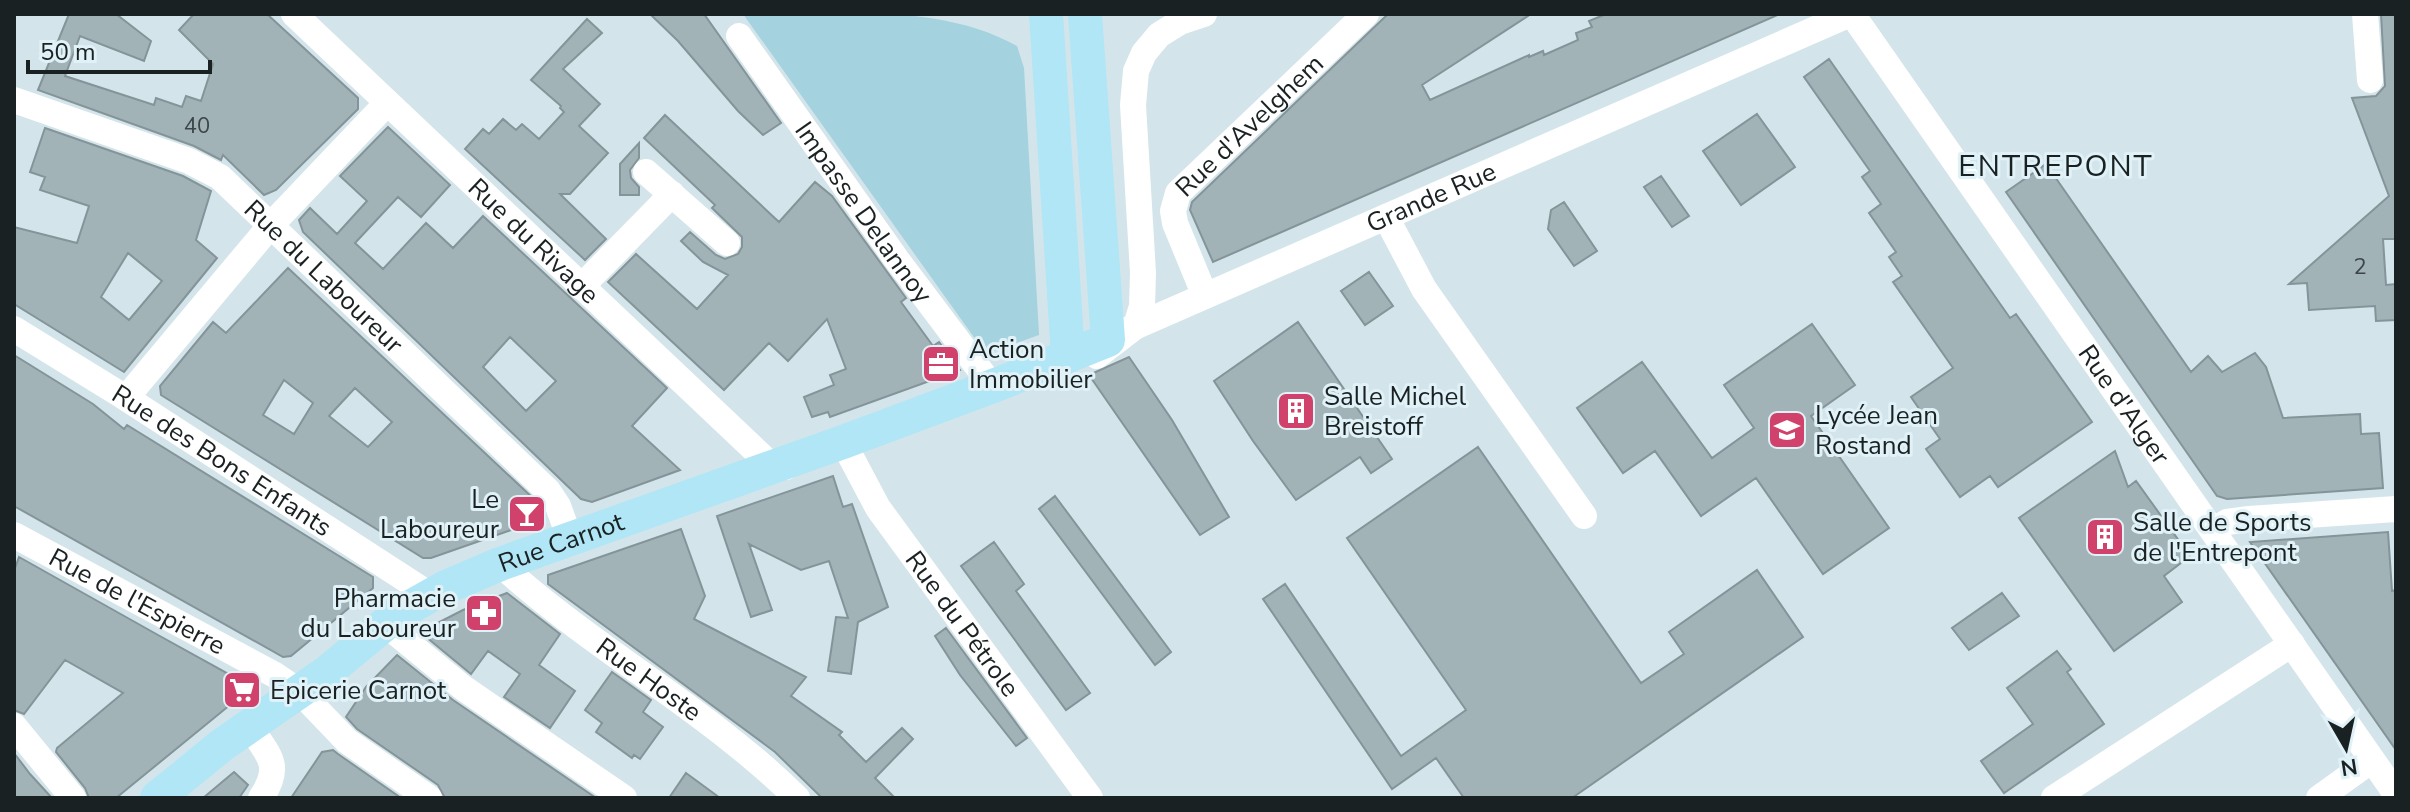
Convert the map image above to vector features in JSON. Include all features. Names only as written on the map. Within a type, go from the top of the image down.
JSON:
[{"type":"main road","points":[[1046,14],[1068,356]]},
{"type":"main road","points":[[1085,14],[1122,333]]},
{"type":"main road","name":"Grande Rue","points":[[1002,382],[1122,333]]},
{"type":"main road","name":"Rue Carnot","points":[[157,798],[243,736],[425,592],[773,467],[845,448],[1002,382]]},
{"type":"street","name":"Rue du Rivage","points":[[294,14],[773,467]]},
{"type":"street","points":[[845,448],[933,425],[1088,361],[1113,346],[1144,291],[1134,79],[1144,53],[1159,35],[1180,22],[1204,14]]},
{"type":"street","name":"Rue d'Avelghem","points":[[1205,296],[1175,223],[1173,211],[1178,193],[1366,14]]},
{"type":"street","name":"Grande Rue","points":[[1122,333],[1851,14]]},
{"type":"street","name":"Rue d'Alger","points":[[1851,14],[2396,794]]},
{"type":"street","points":[[2365,14],[2370,80]]},
{"type":"street","name":"Impasse Delannoy","points":[[739,36],[897,260],[1002,382]]},
{"type":"street","name":"Rue du Laboureur","points":[[14,100],[206,168],[220,177],[548,491],[558,506],[570,539]]},
{"type":"street","points":[[126,398],[271,225],[387,103]]},
{"type":"street","points":[[646,172],[727,243]]},
{"type":"street","points":[[581,287],[672,194]]},
{"type":"street","points":[[1386,217],[1424,289],[1584,516]]},
{"type":"street","name":"Rue des Bons Enfants","points":[[14,329],[425,592]]},
{"type":"street","name":"Rue du Pétrole","points":[[845,448],[878,508],[1090,798]]},
{"type":"street","points":[[2213,530],[2240,520],[2396,509]]},
{"type":"street","name":"Rue de l'Espierre","points":[[14,535],[305,687],[347,741],[429,798]]},
{"type":"street","name":"Rue Hoste","points":[[500,564],[537,598],[755,760],[782,793]]},
{"type":"street","points":[[305,687],[364,620],[393,601],[425,592]]},
{"type":"street","points":[[385,624],[462,687],[624,798]]},
{"type":"street","points":[[2054,798],[2292,644]]},
{"type":"street","points":[[14,726],[73,798]]},
{"type":"street","points":[[182,798],[243,736],[267,753],[273,770],[272,782],[261,798]]},
{"type":"street","points":[[2319,798],[2372,760]]},
{"type":"shaded area","points":[[847,13],[919,17],[954,22],[1017,46],[1024,68],[1039,335],[986,354],[743,14]]},
{"type":"building","points":[[69,14],[116,14],[151,41],[144,61],[80,36],[65,76],[154,105],[156,98],[182,107],[186,96],[201,101],[213,64],[179,30],[194,14],[267,14],[358,98],[358,109],[276,190],[264,195],[223,155],[221,160],[194,146],[38,90]]},
{"type":"building","points":[[650,14],[704,14],[781,123],[763,135]]},
{"type":"building","points":[[1388,14],[1531,14],[1422,85],[1430,100],[1529,55],[1543,51],[1544,55],[1578,40],[1576,33],[1592,27],[1589,21],[1606,14],[1780,14],[1213,262],[1190,210],[1192,202]]},
{"type":"building","points":[[2381,14],[2396,14],[2396,239],[2383,239],[2386,285],[2396,284],[2396,320],[2376,321],[2375,306],[2309,310],[2307,283],[2289,284],[2389,196],[2352,98],[2376,96],[2385,86]]},
{"type":"building","points":[[587,19],[602,33],[563,69],[600,104],[579,126],[608,153],[570,194],[560,194],[606,239],[585,260],[465,149],[483,129],[489,134],[503,119],[516,130],[522,124],[539,139],[564,112],[531,80]]},
{"type":"building","points":[[1829,59],[2010,318],[2016,314],[2092,422],[1998,487],[1990,476],[1960,497],[1926,449],[1940,439],[1911,397],[1953,368],[1893,282],[1902,276],[1889,257],[1896,252],[1869,213],[1881,204],[1862,177],[1870,171],[1804,77]]},
{"type":"building","points":[[1757,114],[1795,167],[1741,205],[1703,151]]},
{"type":"building","points":[[665,115],[779,222],[815,182],[832,196],[906,298],[901,302],[933,346],[939,342],[960,370],[830,417],[828,412],[812,417],[804,397],[834,385],[830,375],[846,369],[827,319],[788,361],[769,343],[724,390],[608,282],[636,254],[697,309],[728,275],[703,262],[681,241],[690,232],[725,259],[738,254],[742,247],[742,237],[712,208],[715,205],[644,138]]},
{"type":"building","points":[[388,127],[450,185],[421,217],[398,197],[355,243],[383,269],[426,223],[453,248],[483,216],[667,388],[632,426],[680,470],[592,502],[581,499],[303,232],[299,220],[310,208],[337,234],[367,201],[340,176]],"holes":[[[510,337],[556,381],[526,411],[483,367]]]},
{"type":"building","points":[[45,128],[183,176],[211,191],[196,240],[217,258],[124,372],[14,304],[14,227],[77,243],[89,206],[40,190],[45,177],[30,172]],"holes":[[[128,253],[162,281],[129,320],[101,297]]]},
{"type":"building","points":[[639,143],[639,158],[630,170],[631,178],[639,187],[639,195],[620,195],[620,164]]},
{"type":"building","points":[[2046,164],[2191,372],[2208,356],[2222,372],[2255,353],[2266,367],[2283,418],[2360,414],[2361,434],[2379,433],[2383,488],[2227,499],[2217,496],[2006,192]]},
{"type":"building","points":[[1661,176],[1689,216],[1672,227],[1644,187]]},
{"type":"building","points":[[1564,202],[1597,251],[1574,266],[1548,229],[1551,210]]},
{"type":"building","points":[[288,268],[536,501],[540,508],[537,521],[431,558],[423,558],[161,395],[160,386],[213,322],[226,333]],"holes":[[[284,380],[313,403],[294,434],[263,415]],[[355,388],[392,422],[368,447],[329,416]]]},
{"type":"building","points":[[1369,272],[1393,306],[1365,325],[1341,291]]},
{"type":"building","name":"Salle Michel Breistoff","points":[[1298,322],[1392,459],[1371,473],[1360,457],[1296,500],[1214,381]]},
{"type":"building","points":[[1812,324],[1855,385],[1811,416],[1889,528],[1823,574],[1756,478],[1701,516],[1655,451],[1623,473],[1577,408],[1642,362],[1712,458],[1754,428],[1724,385]]},
{"type":"building","points":[[14,355],[93,404],[124,429],[127,425],[373,577],[373,588],[291,656],[283,657],[14,506]]},
{"type":"building","points":[[1129,357],[1172,420],[1229,517],[1200,535],[1089,375]]},
{"type":"building","points":[[1478,447],[1641,683],[1684,654],[1669,632],[1757,570],[1803,637],[1572,798],[1464,798],[1436,758],[1392,789],[1263,599],[1285,584],[1401,756],[1466,710],[1347,538]]},
{"type":"building","name":"Salle de Sports de l'Entrepont","points":[[2115,451],[2128,487],[2136,481],[2190,556],[2164,576],[2182,602],[2114,651],[2019,518]]},
{"type":"building","points":[[833,476],[843,507],[852,504],[888,607],[858,622],[851,674],[828,671],[836,617],[848,618],[829,561],[801,570],[749,544],[772,610],[751,617],[717,516]]},
{"type":"building","points":[[1055,496],[1171,652],[1155,665],[1039,509]]},
{"type":"building","points":[[681,529],[705,596],[694,619],[806,677],[791,696],[842,732],[839,735],[866,762],[902,728],[913,739],[875,778],[895,798],[822,798],[775,752],[548,584],[548,575]]},
{"type":"building","points":[[2388,532],[2392,591],[2396,590],[2396,750],[2250,542]]},
{"type":"building","points":[[994,542],[1024,584],[1016,591],[1090,693],[1066,710],[961,566]]},
{"type":"building","points":[[19,557],[252,687],[116,798],[89,798],[85,788],[56,752],[57,748],[123,693],[65,660],[24,714],[14,710],[14,571]]},
{"type":"building","points":[[507,593],[560,634],[539,665],[575,691],[550,728],[504,697],[520,674],[488,651],[471,674],[420,632],[463,610]]},
{"type":"building","points":[[2002,593],[2019,616],[1969,650],[1952,628]]},
{"type":"building","points":[[946,628],[1027,738],[1016,746],[960,675],[935,636]]},
{"type":"building","points":[[2057,651],[2071,669],[2067,672],[2104,724],[2004,793],[1981,761],[2033,724],[2007,688]]},
{"type":"building","points":[[397,655],[453,700],[596,798],[445,798],[438,785],[357,729],[346,717],[366,687]]},
{"type":"building","points":[[612,672],[651,700],[643,712],[663,727],[640,759],[634,755],[632,758],[596,732],[602,723],[585,710]]},
{"type":"building","points":[[333,750],[401,798],[291,798],[322,752]]},
{"type":"building","points":[[14,753],[30,774],[52,798],[14,798]]},
{"type":"building","points":[[234,772],[248,785],[239,798],[203,798]]},
{"type":"building","points":[[686,773],[720,798],[669,798]]},
{"type":"place","name":"Action Immobilier","points":[[941,364]]},
{"type":"place","name":"Salle Michel Breistoff","points":[[1296,411]]},
{"type":"place","name":"Lycée Jean Rostand","points":[[1787,430]]},
{"type":"place","name":"Le Laboureur","points":[[527,514]]},
{"type":"place","name":"Salle de Sports de l'Entrepont","points":[[2105,537]]},
{"type":"place","name":"Pharmacie du Laboureur","points":[[484,613]]},
{"type":"place","name":"Epicerie Carnot","points":[[242,690]]},
{"type":"district","name":"ENTREPONT","points":[[2056,166]]}]
